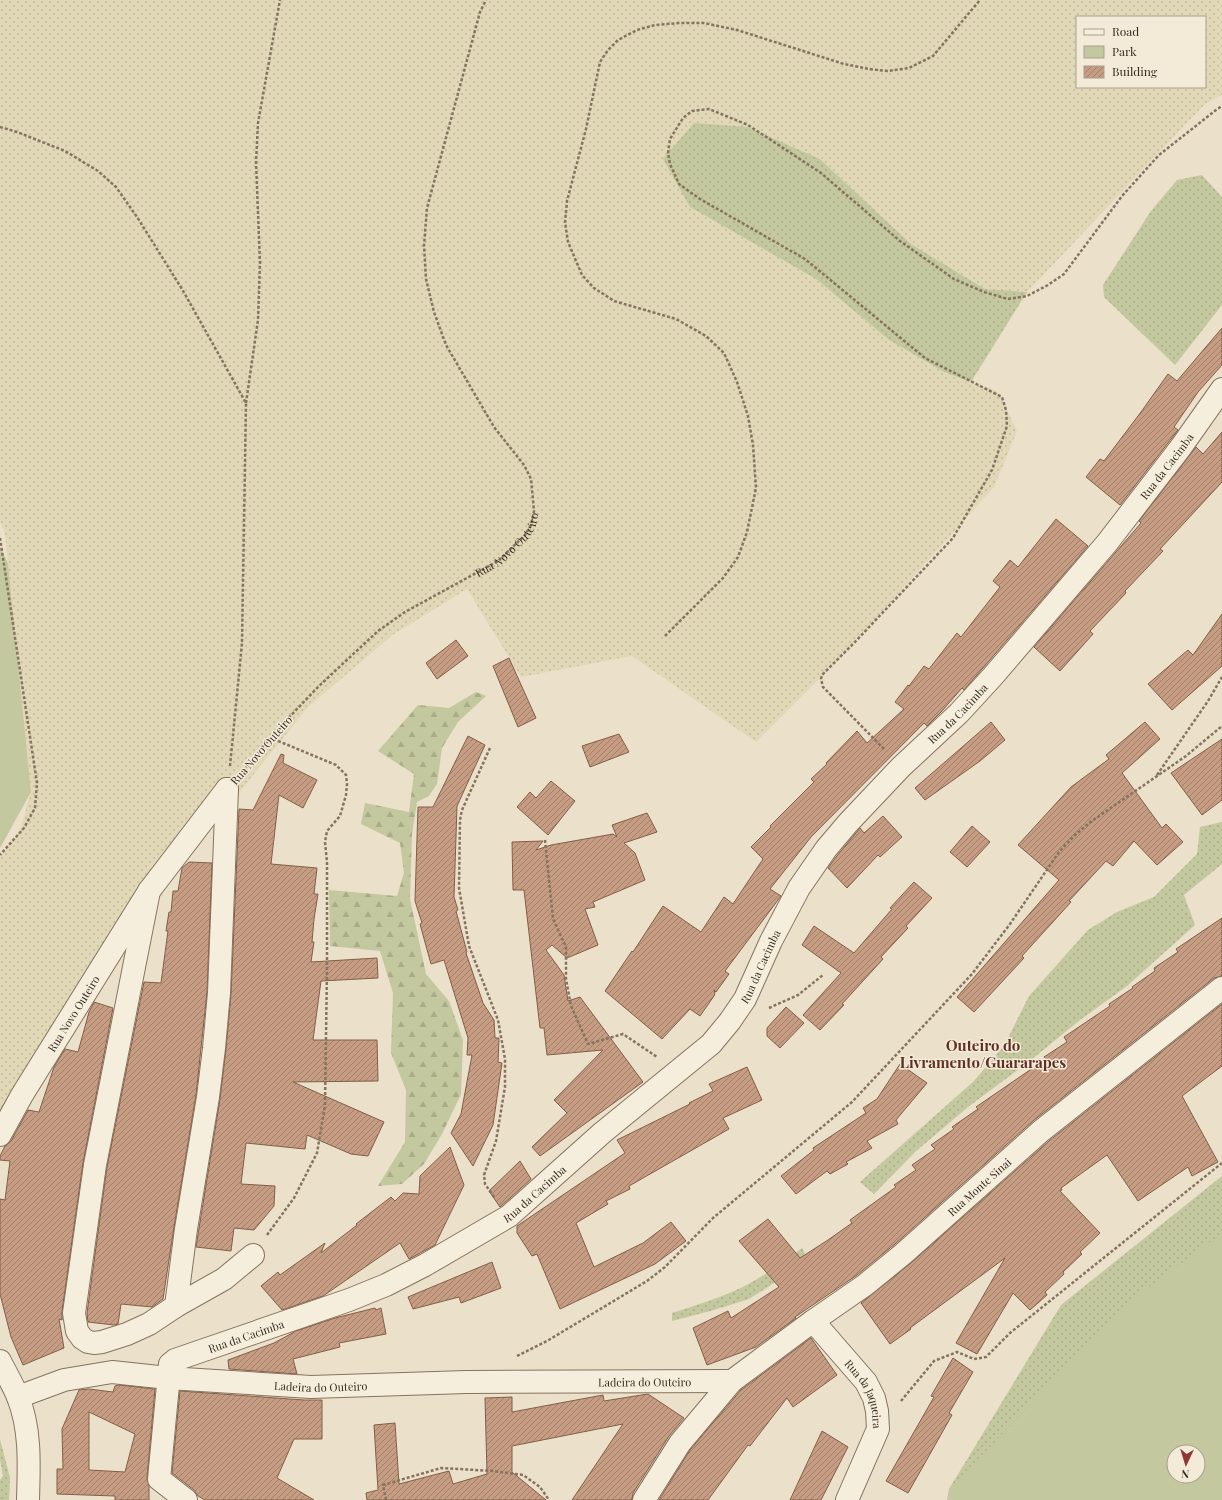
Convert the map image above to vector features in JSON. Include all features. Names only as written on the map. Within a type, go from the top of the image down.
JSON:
[{"type":"street","name":"Rua da Cacimba","points":[[186,1500],[160,1479],[169,1367],[175,1360],[288,1322],[386,1285],[425,1266],[509,1216],[602,1133],[711,1044],[730,1021],[745,999],[771,941],[799,888],[826,849],[848,823],[901,767],[959,713],[993,676],[1107,543],[1181,447],[1222,389]]},
{"type":"street","name":"Rua Novo Outeiro","points":[[0,1135],[22,1094],[149,891],[227,789]]},
{"type":"street","points":[[176,1306],[186,1230],[208,1097],[214,1048],[219,985],[227,789]]},
{"type":"street","points":[[149,891],[95,1165],[74,1313],[77,1331],[82,1338],[94,1344],[127,1334],[149,1324],[176,1306],[224,1279],[253,1255]]},
{"type":"street","name":"Rua Monte Sinai","points":[[644,1500],[680,1443],[732,1381],[864,1285],[897,1259],[1041,1131],[1222,988]]},
{"type":"street","name":"Rua da Jaqueira","points":[[813,1321],[866,1382],[874,1398],[877,1411],[878,1429],[848,1500]]},
{"type":"street","points":[[0,1361],[18,1397],[26,1422],[28,1436],[28,1500]]},
{"type":"street","name":"Ladeira do Outeiro","points":[[18,1397],[64,1380],[112,1372],[168,1378],[311,1387],[466,1382],[732,1381]]},
{"type":"path","points":[[227,789],[242,643],[246,403],[258,320],[260,263],[256,162],[258,123],[280,0]]},
{"type":"path","name":"Rua Novo Outeiro","points":[[227,789],[319,686],[378,631],[405,612],[498,561],[525,535],[531,525],[534,511],[531,479],[524,465],[494,427],[446,345],[434,312],[426,279],[424,246],[426,208],[480,12],[486,0]]},
{"type":"path","points":[[665,636],[723,578],[738,557],[747,532],[756,488],[753,445],[748,416],[737,382],[724,353],[706,336],[676,319],[614,301],[594,288],[582,275],[568,242],[565,222],[566,201],[586,129],[600,62],[608,50],[618,40],[637,30],[656,25],[704,23],[737,30],[844,64],[888,71],[909,68],[933,56],[980,0]]},
{"type":"path","points":[[901,767],[823,686],[821,678],[822,675],[855,642],[952,538],[992,470],[1006,426],[1006,410],[1002,396],[924,358],[805,259],[700,199],[679,184],[670,164],[668,153],[670,139],[682,118],[692,111],[697,110],[709,110],[748,125],[821,173],[900,242],[954,279],[984,292],[1008,299],[1027,296],[1048,286],[1064,274],[1122,196],[1159,155],[1222,106]]},
{"type":"path","points":[[0,127],[65,151],[98,171],[116,187],[137,217],[182,289],[246,403]]},
{"type":"path","points":[[0,538],[37,784],[35,808],[24,828],[0,855]]},
{"type":"path","points":[[1156,777],[1208,701],[1222,677]]},
{"type":"path","points":[[514,1358],[547,1341],[647,1281],[665,1267],[713,1218],[852,1102],[972,974],[1010,924],[1060,852],[1075,835],[1088,823],[1186,756],[1222,726]]},
{"type":"path","points":[[253,1255],[294,1198],[317,1153],[325,1097],[327,892],[325,842],[327,831],[340,816],[346,795],[347,784],[346,775],[336,764],[271,738]]},
{"type":"path","points":[[490,748],[462,810],[460,820],[459,888],[469,946],[498,1020],[505,1059],[505,1087],[496,1141],[483,1179],[487,1188],[509,1216]]},
{"type":"path","points":[[545,840],[553,919],[566,946],[566,979],[571,1006],[588,1044],[623,1034],[678,1072]]},
{"type":"path","points":[[766,1009],[798,995],[823,976]]},
{"type":"path","points":[[878,1429],[934,1361],[957,1352],[974,1359],[986,1357],[1010,1333],[1222,1163]]},
{"type":"path","points":[[386,1500],[383,1485],[441,1468],[523,1474],[540,1487],[549,1500]]},
{"type":"shaded area","points":[[0,0],[1222,0],[1222,95],[1205,104],[1027,292],[985,289],[911,244],[820,159],[764,134],[690,207],[816,279],[889,340],[944,372],[997,391],[1017,431],[994,487],[844,654],[756,742],[632,656],[521,677],[467,589],[394,634],[308,707],[142,913],[0,1134],[0,857],[20,831],[31,792],[5,533],[0,521]]},
{"type":"green space","points":[[694,123],[748,127],[820,159],[911,244],[985,289],[1027,292],[971,382],[944,372],[889,340],[816,279],[690,207],[663,159]]},
{"type":"green space","points":[[1202,175],[1222,197],[1222,305],[1175,365],[1104,297],[1103,285],[1151,211],[1177,180]]},
{"type":"green space","points":[[0,547],[8,563],[31,792],[0,848]]},
{"type":"green space","points":[[476,692],[486,696],[458,722],[442,748],[437,784],[429,796],[417,802],[412,834],[410,899],[426,974],[449,1001],[463,1040],[461,1094],[442,1134],[424,1164],[402,1184],[378,1186],[405,1142],[406,1090],[391,1053],[393,993],[380,951],[330,946],[329,890],[397,896],[404,873],[400,843],[361,824],[365,803],[409,812],[414,774],[378,751],[418,705],[449,708]]},
{"type":"green space","points":[[1222,822],[1222,864],[1184,895],[1195,925],[1127,986],[1080,1020],[1031,1060],[968,1107],[915,1152],[874,1194],[860,1182],[973,1082],[1004,1046],[1029,996],[1088,930],[1117,912],[1154,897],[1197,854],[1200,827]]},
{"type":"green space","points":[[1222,1176],[1222,1500],[947,1500],[949,1489],[1061,1305]]},
{"type":"green space","points":[[1222,1233],[1222,1500],[949,1500],[949,1489],[1130,1301]]},
{"type":"green space","points":[[802,1248],[809,1261],[749,1299],[672,1321],[672,1313],[743,1287]]},
{"type":"green space","points":[[0,1439],[10,1478],[9,1500],[0,1500],[0,1480],[3,1476],[0,1459]]},
{"type":"building","points":[[1222,328],[1222,365],[1198,392],[1174,427],[1178,430],[1120,505],[1086,477],[1100,459],[1104,461],[1168,374],[1177,381]]},
{"type":"building","points":[[1222,432],[1222,482],[1160,549],[1163,551],[1090,631],[1093,634],[1060,671],[1034,647],[1141,523],[1139,521],[1196,447],[1203,454]]},
{"type":"building","points":[[1056,519],[1088,546],[964,690],[962,688],[927,726],[924,723],[811,837],[770,889],[781,896],[725,971],[729,974],[716,992],[714,990],[714,996],[700,1016],[690,1009],[662,1039],[605,991],[663,906],[701,932],[724,897],[733,904],[763,859],[751,847],[814,782],[811,779],[857,731],[867,743],[904,709],[895,702],[908,685],[909,686],[924,666],[929,669],[957,633],[961,637],[1000,587],[993,581],[1010,560],[1018,567]]},
{"type":"building","points":[[1222,614],[1222,666],[1172,710],[1148,684],[1188,650],[1193,655]]},
{"type":"building","points":[[456,640],[468,656],[437,679],[426,663]]},
{"type":"building","points":[[509,658],[536,718],[518,727],[493,666]]},
{"type":"building","points":[[991,722],[1005,740],[980,761],[925,800],[915,788]]},
{"type":"building","points":[[1145,722],[1160,739],[1122,773],[1162,828],[1166,824],[1183,842],[1157,865],[1134,841],[1113,866],[1106,861],[1069,901],[1071,902],[1022,956],[1024,958],[974,1012],[957,997],[1059,880],[1018,845],[1071,787],[1109,759],[1106,755]]},
{"type":"building","points":[[619,734],[629,752],[590,767],[582,746]]},
{"type":"building","points":[[468,736],[485,745],[457,806],[454,897],[466,953],[483,1003],[494,1020],[495,1038],[499,1038],[498,1062],[502,1063],[493,1125],[473,1166],[451,1133],[461,1114],[472,1055],[467,1055],[468,1038],[444,960],[431,964],[420,924],[422,923],[415,901],[418,807],[433,807]]},
{"type":"building","points":[[1222,739],[1222,800],[1202,815],[1171,773]]},
{"type":"building","points":[[281,754],[284,755],[283,763],[317,780],[303,808],[279,795],[271,864],[317,868],[314,894],[318,894],[314,919],[312,942],[314,942],[311,962],[377,958],[378,978],[321,981],[313,1040],[377,1040],[378,1081],[293,1082],[384,1122],[368,1156],[351,1154],[307,1135],[305,1149],[246,1143],[241,1184],[275,1186],[274,1206],[254,1230],[234,1228],[231,1251],[196,1247],[220,1099],[226,1049],[231,994],[239,809],[253,810]]},
{"type":"building","points":[[551,781],[575,801],[548,835],[517,807],[530,792],[536,798]]},
{"type":"building","points":[[647,813],[657,832],[624,843],[635,853],[645,880],[593,902],[595,907],[585,909],[598,945],[567,958],[552,945],[546,950],[564,975],[568,1001],[580,997],[643,1082],[540,1156],[532,1147],[567,1113],[554,1100],[603,1050],[547,1055],[544,1028],[540,1028],[524,890],[513,890],[512,842],[543,841],[536,850],[551,845],[613,834],[617,837],[612,825]]},
{"type":"building","points":[[883,816],[902,837],[880,857],[878,855],[847,888],[828,868],[860,828],[864,833]]},
{"type":"building","points":[[972,826],[990,842],[967,867],[950,852]]},
{"type":"building","points":[[189,862],[212,863],[207,992],[196,1095],[163,1299],[152,1307],[121,1304],[118,1324],[114,1325],[88,1322],[87,1313],[107,1167],[144,982],[161,983],[168,931],[166,931],[169,912],[171,912],[173,891],[178,891],[182,868]]},
{"type":"building","points":[[914,882],[932,898],[906,926],[908,928],[881,957],[883,959],[842,1004],[844,1005],[820,1030],[803,1015],[841,973],[802,945],[814,926],[854,953],[892,909],[890,908]]},
{"type":"building","points":[[1222,918],[1222,976],[1214,978],[1033,1121],[895,1244],[857,1275],[795,1317],[796,1318],[756,1347],[707,1365],[693,1328],[728,1311],[731,1318],[779,1287],[739,1241],[768,1219],[800,1258],[828,1240],[852,1223],[850,1220],[896,1187],[894,1185],[916,1170],[912,1165],[935,1149],[931,1145],[954,1129],[952,1127],[978,1109],[976,1107],[1046,1059],[1044,1057],[1067,1042],[1064,1037],[1110,1006],[1109,1004],[1155,971],[1154,968],[1178,952],[1176,949]]},
{"type":"building","points":[[94,1002],[113,1008],[83,1163],[62,1320],[59,1319],[64,1348],[23,1365],[11,1337],[0,1294],[0,1199],[5,1200],[10,1161],[0,1160],[0,1156],[5,1146],[11,1141],[28,1110],[39,1112],[54,1067],[65,1049],[78,1052],[89,1012]]},
{"type":"building","points":[[1222,1004],[1222,1066],[1182,1096],[1218,1162],[1192,1176],[1188,1167],[1138,1201],[1107,1155],[1061,1188],[1062,1190],[1060,1191],[1100,1233],[1080,1252],[1082,1254],[1045,1292],[1047,1295],[1030,1310],[1013,1293],[977,1354],[956,1343],[1005,1258],[890,1344],[861,1303],[911,1263],[1049,1141]]},
{"type":"building","points":[[786,1007],[804,1023],[780,1048],[767,1036],[767,1028]]},
{"type":"building","points":[[900,1064],[927,1083],[896,1120],[898,1124],[867,1141],[872,1148],[846,1162],[848,1164],[830,1174],[827,1171],[796,1194],[781,1176],[814,1150],[813,1148],[866,1113],[863,1108],[877,1099]]},
{"type":"building","points":[[747,1067],[762,1100],[723,1118],[729,1129],[629,1186],[630,1189],[606,1201],[608,1204],[576,1223],[594,1267],[643,1243],[671,1222],[686,1241],[655,1264],[560,1309],[537,1254],[532,1256],[517,1233],[517,1226],[625,1153],[617,1140],[690,1104],[689,1103],[713,1091],[709,1084]]},
{"type":"building","points":[[450,1147],[464,1185],[435,1245],[409,1259],[400,1243],[323,1296],[282,1310],[261,1286],[278,1272],[280,1275],[325,1243],[321,1253],[391,1197],[395,1201],[403,1193],[419,1194],[420,1176]]},
{"type":"building","points":[[520,1161],[531,1179],[500,1207],[489,1191]]},
{"type":"building","points":[[492,1262],[501,1288],[461,1303],[459,1297],[413,1309],[408,1297]]},
{"type":"building","points":[[375,1308],[376,1310],[381,1308],[386,1334],[339,1343],[340,1347],[293,1359],[297,1374],[229,1369],[228,1360],[274,1343],[296,1331],[335,1318]]},
{"type":"building","points":[[811,1338],[837,1375],[793,1407],[787,1398],[750,1446],[748,1445],[708,1500],[659,1500],[690,1450],[741,1390]]},
{"type":"building","points":[[953,1358],[973,1372],[949,1413],[952,1415],[908,1493],[886,1481],[934,1397],[931,1396]]},
{"type":"building","points":[[119,1385],[155,1389],[147,1478],[149,1486],[149,1500],[115,1500],[115,1496],[57,1494],[57,1469],[63,1469],[62,1429],[79,1390],[89,1389],[113,1392],[115,1386]],"holes":[[[89,1412],[135,1434],[125,1472],[89,1470]]]},
{"type":"building","points":[[180,1391],[322,1400],[322,1439],[294,1439],[277,1478],[314,1500],[205,1500],[198,1496],[194,1490],[172,1473]]},
{"type":"building","points":[[648,1394],[684,1418],[669,1436],[633,1493],[632,1500],[572,1500],[623,1424],[512,1446],[512,1472],[546,1500],[367,1500],[366,1493],[378,1490],[374,1425],[395,1423],[399,1484],[449,1471],[453,1484],[487,1474],[485,1398],[512,1397],[512,1412],[603,1395],[604,1401]]},
{"type":"building","points":[[822,1431],[848,1447],[821,1500],[790,1500]]},
{"type":"district","name":"Outeiro do Livramento/Guararapes","points":[[983,1054]]}]
